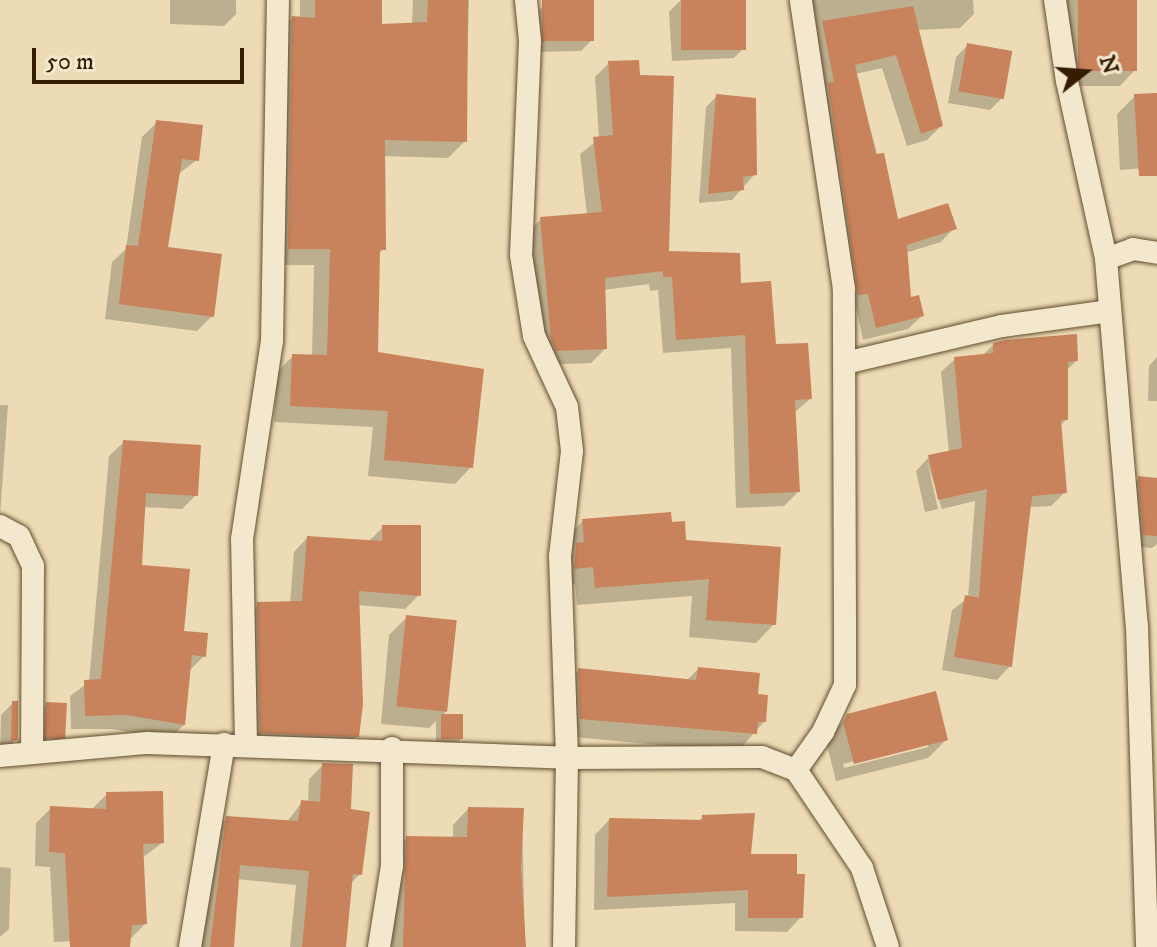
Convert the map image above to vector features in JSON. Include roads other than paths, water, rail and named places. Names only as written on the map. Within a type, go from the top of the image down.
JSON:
[{"type":"street","points":[[190,947],[235,744],[242,539],[272,341],[278,0]]},
{"type":"street","points":[[526,0],[530,41],[521,255],[534,336],[567,407],[572,451],[560,556],[567,758],[564,947]]},
{"type":"street","points":[[796,770],[823,732],[845,685],[844,289],[801,0]]},
{"type":"street","points":[[1055,0],[1067,81],[1106,259],[1137,626],[1147,947]]},
{"type":"street","points":[[1106,259],[1133,249],[1157,253]]},
{"type":"street","points":[[845,363],[1002,326],[1110,311]]},
{"type":"street","points":[[0,526],[19,536],[33,566],[32,753]]},
{"type":"street","points":[[0,756],[147,743],[392,748],[567,758],[762,757],[796,770],[862,868],[888,947]]},
{"type":"street","points":[[379,947],[392,866],[392,748]]}]
